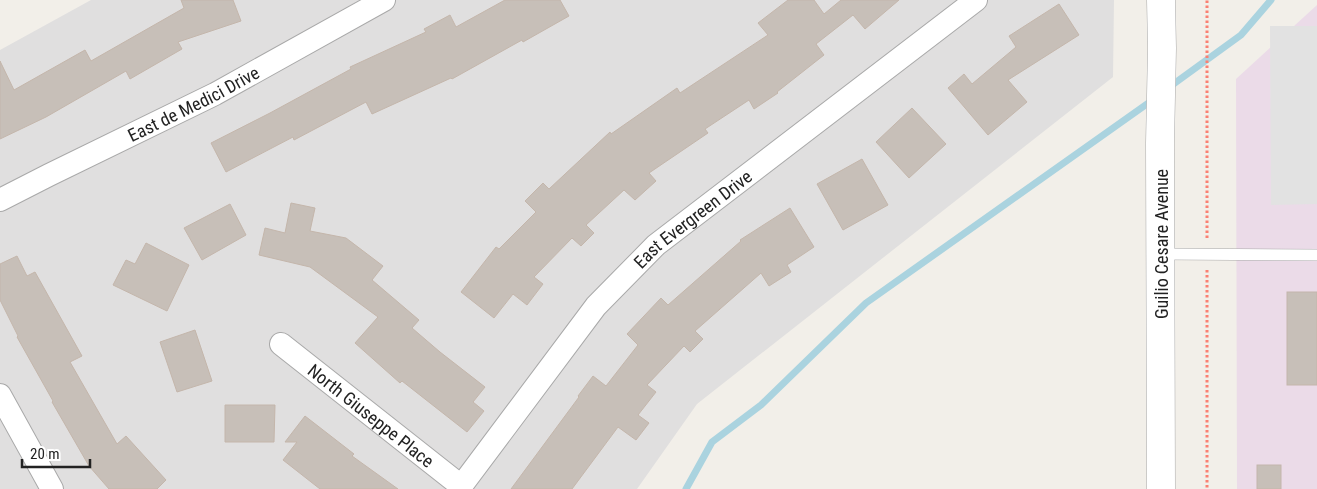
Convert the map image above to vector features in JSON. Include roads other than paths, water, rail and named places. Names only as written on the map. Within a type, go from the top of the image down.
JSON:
[{"type":"street","name":"East de Medici Drive","points":[[0,200],[49,174],[215,94],[384,0]]},
{"type":"street","name":"East Evergreen Drive","points":[[460,488],[596,306],[656,245],[976,0]]},
{"type":"street","name":"Guilio Cesare Avenue","points":[[1161,0],[1161,489]]},
{"type":"street","name":"North Giuseppe Place","points":[[281,344],[460,488]]},
{"type":"street","points":[[0,395],[52,489]]},
{"type":"lane","points":[[1160,254],[1317,255]]},
{"type":"waterway","points":[[1168,88],[1241,35],[1271,0]]},
{"type":"waterway","points":[[686,489],[712,442],[761,405],[866,303],[1154,99]]}]
